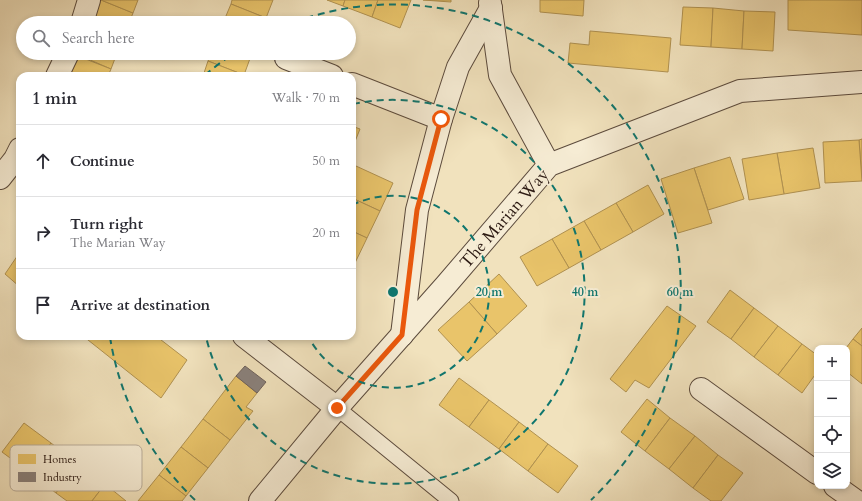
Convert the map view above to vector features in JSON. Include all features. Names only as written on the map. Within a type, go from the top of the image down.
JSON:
[{"type":"street","points":[[84,16],[89,0]]},
{"type":"street","points":[[402,335],[417,210],[441,119],[458,67],[491,4]]},
{"type":"street","points":[[491,4],[500,75],[549,165]]},
{"type":"street","points":[[58,72],[64,60]]},
{"type":"street","points":[[291,60],[322,72]]},
{"type":"street","name":"The Marian Way","points":[[260,501],[337,408],[549,165],[740,91],[862,82]]},
{"type":"street","points":[[356,86],[441,119]]},
{"type":"street","points":[[0,178],[16,159]]},
{"type":"street","points":[[249,340],[337,408]]},
{"type":"street","points":[[701,389],[814,471]]},
{"type":"street","points":[[839,489],[856,501]]},
{"type":"lane","points":[[337,408],[451,501]]},
{"type":"building: Homes","points":[[94,0],[101,0],[133,13],[132,16],[88,16]]},
{"type":"building: Homes","points":[[101,0],[138,0],[133,13]]},
{"type":"building: Homes","points":[[232,0],[273,0],[267,16],[261,16],[231,4]]},
{"type":"building: Homes","points":[[327,0],[345,0],[343,6]]},
{"type":"building: Homes","points":[[345,0],[378,0],[372,17],[343,6]]},
{"type":"building: Homes","points":[[378,0],[411,0],[400,28],[372,17]]},
{"type":"building: Homes","points":[[423,0],[451,0],[451,2]]},
{"type":"building: Homes","points":[[540,0],[584,0],[583,16],[540,12]]},
{"type":"building: Homes","points":[[788,0],[862,0],[862,35],[788,30]]},
{"type":"building: Homes","points":[[231,4],[261,16],[226,16]]},
{"type":"building: Homes","points":[[683,7],[713,8],[711,47],[680,45]]},
{"type":"building: Homes","points":[[713,8],[744,11],[742,49],[711,47]]},
{"type":"building: Homes","points":[[744,11],[775,12],[773,51],[742,49]]},
{"type":"building: Homes","points":[[590,31],[671,38],[668,72],[568,63],[570,43],[589,45]]},
{"type":"building: Homes","points":[[71,60],[88,60],[111,69],[110,72],[66,72]]},
{"type":"building: Homes","points":[[90,60],[114,60],[111,69]]},
{"type":"building: Homes","points":[[249,60],[245,72],[236,72],[208,61]]},
{"type":"building: Homes","points":[[208,61],[236,72],[204,72]]},
{"type":"building: Homes","points":[[356,128],[360,129],[356,139]]},
{"type":"building: Homes","points":[[862,139],[862,181],[859,140]]},
{"type":"building: Homes","points":[[859,140],[862,181],[825,183],[823,142]]},
{"type":"building: Homes","points":[[813,148],[820,188],[784,194],[777,153]]},
{"type":"building: Homes","points":[[777,153],[784,194],[749,200],[742,159]]},
{"type":"building: Homes","points":[[730,157],[744,199],[708,210],[694,168]]},
{"type":"building: Homes","points":[[356,166],[393,183],[380,211],[356,200]]},
{"type":"building: Homes","points":[[694,168],[712,223],[678,233],[661,179]]},
{"type":"building: Homes","points":[[648,185],[664,214],[633,232],[616,203]]},
{"type":"building: Homes","points":[[356,200],[380,211],[367,238],[356,233]]},
{"type":"building: Homes","points":[[616,203],[633,232],[601,250],[584,221]]},
{"type":"building: Homes","points":[[584,221],[601,250],[569,268],[552,239]]},
{"type":"building: Homes","points":[[356,233],[367,238],[356,261]]},
{"type":"building: Homes","points":[[552,239],[569,268],[537,286],[520,257]]},
{"type":"building: Homes","points":[[16,258],[16,284],[5,274]]},
{"type":"building: Homes","points":[[499,274],[527,306],[497,334],[469,302]]},
{"type":"building: Homes","points":[[730,290],[754,308],[731,339],[707,322]]},
{"type":"building: Homes","points":[[469,302],[497,334],[467,361],[438,330]]},
{"type":"building: Homes","points":[[667,306],[696,326],[649,388],[635,380],[626,392],[610,379]]},
{"type":"building: Homes","points":[[754,308],[778,326],[754,357],[731,339]]},
{"type":"building: Homes","points":[[778,326],[802,344],[778,375],[754,357]]},
{"type":"building: Homes","points":[[862,328],[862,346],[853,339]]},
{"type":"building: Homes","points":[[853,339],[862,346],[862,384],[850,374],[850,345],[848,345]]},
{"type":"building: Homes","points":[[88,340],[161,340],[187,360],[161,398]]},
{"type":"building: Homes","points":[[802,344],[814,353],[814,376],[802,393],[778,375]]},
{"type":"building: Homes","points":[[236,376],[257,393],[246,407],[253,411],[230,440],[203,419]]},
{"type":"building: Homes","points":[[459,378],[489,400],[469,427],[439,405]]},
{"type":"building: Homes","points":[[647,399],[670,418],[645,451],[621,432]]},
{"type":"building: Homes","points":[[489,400],[519,422],[499,449],[469,427]]},
{"type":"building: Homes","points":[[670,418],[695,436],[669,469],[645,451]]},
{"type":"building: Homes","points":[[203,419],[230,440],[208,468],[181,447]]},
{"type":"building: Homes","points":[[519,422],[548,444],[528,471],[499,449]]},
{"type":"building: Homes","points":[[24,423],[51,443],[49,445],[10,445],[10,458],[2,452]]},
{"type":"building: Homes","points":[[695,436],[718,455],[693,488],[669,469]]},
{"type":"building: Homes","points":[[548,444],[578,466],[558,493],[528,471]]},
{"type":"building: Homes","points":[[181,447],[208,468],[186,496],[159,475]]},
{"type":"building: Homes","points":[[718,455],[743,473],[721,501],[711,501],[693,488]]},
{"type":"building: Homes","points":[[159,475],[186,496],[182,501],[138,501]]},
{"type":"building: Homes","points":[[58,491],[100,491],[92,501],[67,501],[56,493]]},
{"type":"building: Homes","points":[[100,491],[114,491],[126,501],[92,501]]},
{"type":"building: Industry","points":[[245,366],[266,382],[257,393],[236,376]]},
{"type":"route","points":[[337,408],[402,335],[417,210],[441,119]]}]
